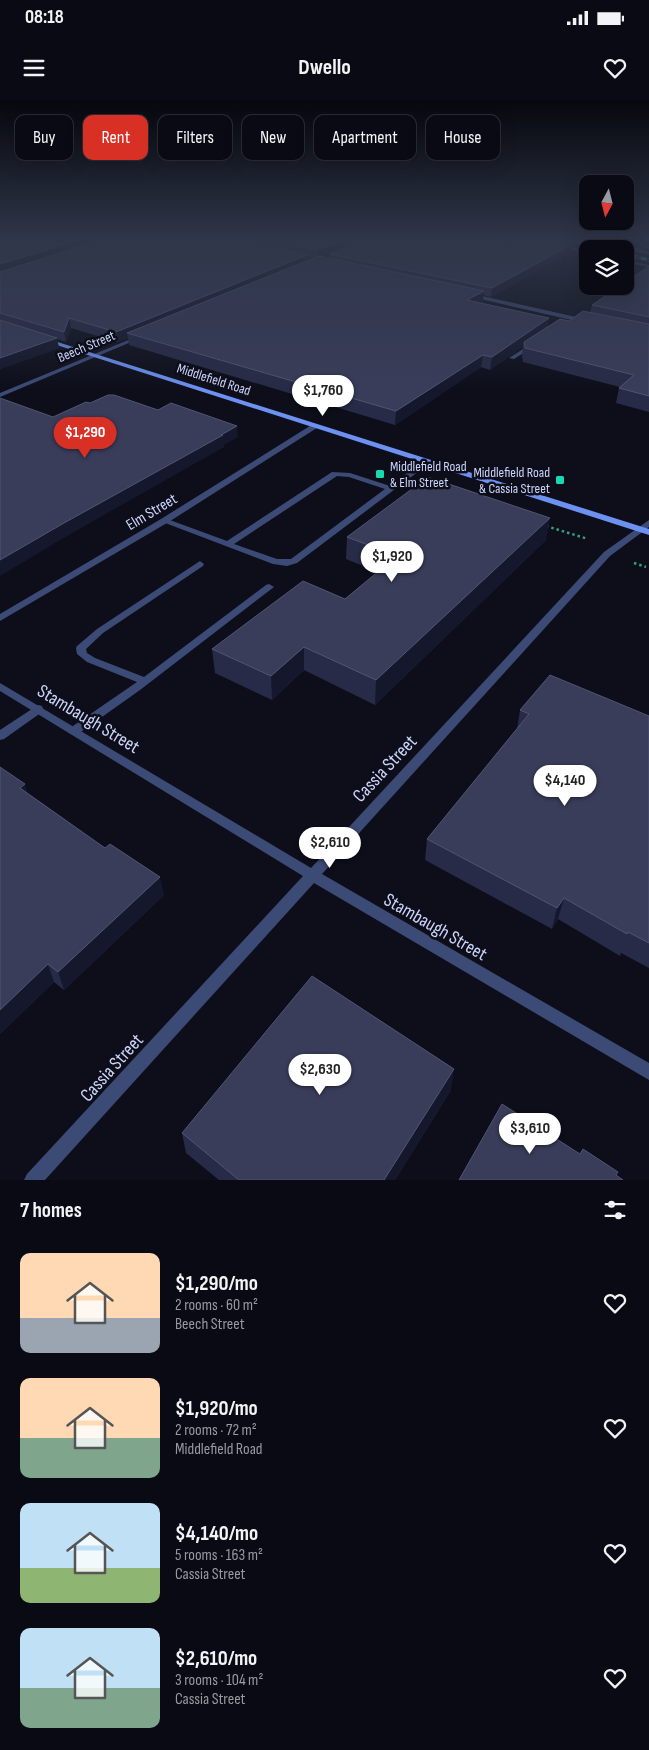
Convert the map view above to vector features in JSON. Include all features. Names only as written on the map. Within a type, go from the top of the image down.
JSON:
[{"type":"main road","name":"Middlefield Road","points":[[37,337],[427,462],[646,528]]},
{"type":"street","points":[[466,295],[592,322]]},
{"type":"street","points":[[562,325],[572,318]]},
{"type":"street","name":"Beech Street","points":[[0,395],[150,332]]},
{"type":"street","points":[[512,358],[541,339]]},
{"type":"street","name":"Elm Street","points":[[0,618],[164,521],[316,426]]},
{"type":"street","points":[[164,521],[276,562],[287,563],[294,561],[427,462]]},
{"type":"street","points":[[228,544],[335,474],[350,475],[390,488]]},
{"type":"street","name":"Cassia Street","points":[[33,1180],[607,554],[646,528]]},
{"type":"street","points":[[145,681],[91,660],[82,654],[81,648],[100,631],[200,564]]},
{"type":"street","points":[[74,731],[145,681],[269,586]]},
{"type":"street","name":"Stambaugh Street","points":[[0,686],[312,876],[649,1072]]},
{"type":"street","points":[[0,736],[38,709]]},
{"type":"path","points":[[633,562],[646,567]]},
{"type":"building","points":[[0,289],[222,289],[116,332],[69,318],[64,332],[0,313]]},
{"type":"building","points":[[236,289],[476,289],[484,291],[467,300],[549,318],[492,357],[483,355],[396,411],[127,333]]},
{"type":"building","points":[[634,289],[649,289],[649,317],[592,305],[607,295],[634,295]]},
{"type":"building","points":[[583,311],[649,324],[649,396],[619,388],[634,375],[525,348],[524,342],[560,319],[569,321]]},
{"type":"building","points":[[0,320],[57,338],[0,358]]},
{"type":"building","points":[[108,395],[114,395],[158,410],[171,403],[237,426],[0,560],[0,398],[53,417],[86,402],[90,403]]},
{"type":"building","points":[[428,477],[550,518],[376,680],[304,647],[271,676],[212,649],[303,581],[345,599],[397,556],[347,537]]},
{"type":"building","points":[[550,675],[649,716],[649,943],[628,932],[627,934],[564,898],[557,908],[427,839],[529,714],[520,710]]},
{"type":"building","points":[[0,767],[25,784],[20,788],[105,848],[110,844],[160,877],[58,972],[48,964],[0,1010]]},
{"type":"building","points":[[312,976],[454,1069],[384,1180],[239,1180],[182,1133]]},
{"type":"building","points":[[502,1104],[580,1154],[583,1149],[618,1172],[616,1175],[623,1180],[459,1180]]},
{"type":"place","name":"Middlefield Road & Elm Street","points":[[380,474]]},
{"type":"place","name":"Middlefield Road & Cassia Street","points":[[560,480]]}]
